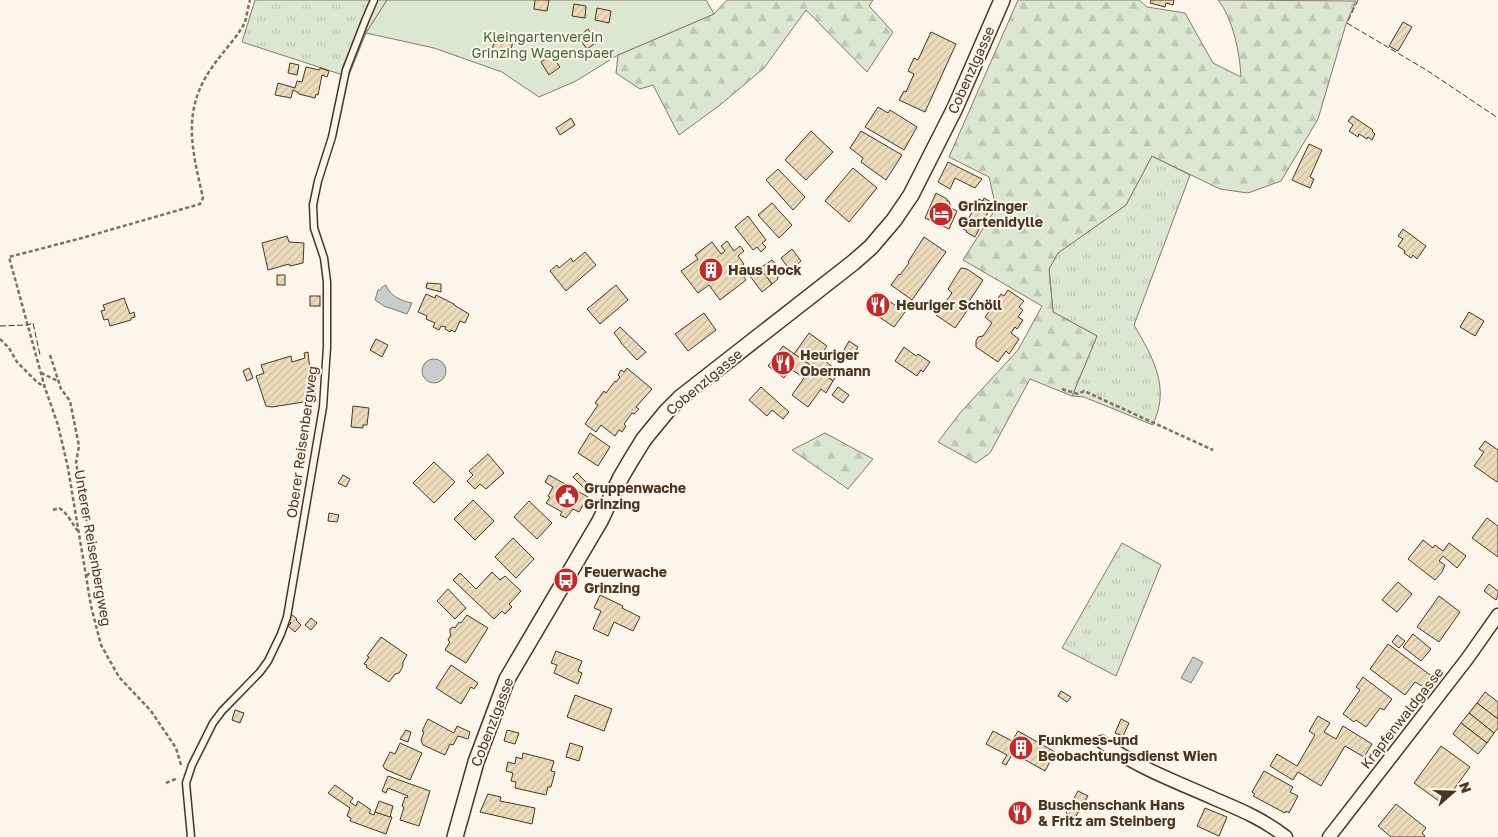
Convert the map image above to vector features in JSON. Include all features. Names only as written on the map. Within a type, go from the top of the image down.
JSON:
[{"type":"street","name":"Cobenzlgasse","points":[[455,837],[476,762],[507,679],[600,521],[621,477],[644,440],[680,398],[854,262],[871,247],[894,220],[911,195],[954,108],[1002,0]]},
{"type":"street","name":"Krapfenwaldgasse","points":[[1329,837],[1467,659],[1498,615]]},
{"type":"street","points":[[1102,742],[1120,755],[1164,777],[1258,817],[1286,837]]},
{"type":"lane","name":"Oberer Reisenbergweg","points":[[191,837],[185,780],[213,723],[222,710],[260,672],[275,649],[287,618],[323,407],[327,347],[328,297],[326,275],[324,258],[314,228],[313,204],[332,137],[346,70],[374,0]]},
{"type":"path","name":"Unterer Reisenbergweg","points":[[185,780],[176,748],[151,711],[119,677],[101,645],[91,606],[68,468],[60,434],[45,388],[9,256],[82,238],[200,204],[203,198],[192,151],[191,129],[196,95],[211,67],[244,24],[250,0]]},
{"type":"path","points":[[0,339],[9,348],[17,362],[45,388]]},
{"type":"path","points":[[50,355],[61,389],[70,401],[79,446],[76,463],[95,565],[87,576]]},
{"type":"path","points":[[41,373],[58,381]]},
{"type":"path","points":[[1062,389],[1078,394],[1084,391],[1213,450]]},
{"type":"path","points":[[53,510],[59,508],[64,511],[79,532]]},
{"type":"path","points":[[166,782],[185,780]]},
{"type":"green space","points":[[255,0],[387,0],[366,33],[349,75],[340,74],[242,42]]},
{"type":"green space","name":"Kleingartenverein Grinzing Wagenspaer","points":[[387,0],[706,0],[714,14],[618,55],[576,81],[539,97],[502,72],[434,48],[366,33]]},
{"type":"green space","points":[[727,0],[873,0],[869,6],[893,32],[867,72],[806,10],[764,68],[720,105],[679,135],[653,85],[640,89],[616,73],[618,55],[714,14]]},
{"type":"green space","points":[[1018,0],[1139,0],[1147,7],[1185,13],[1213,63],[1241,77],[1232,26],[1218,0],[1356,1],[1346,24],[1318,119],[1281,181],[1248,193],[1220,189],[1152,156],[1126,205],[1058,253],[1049,269],[1053,312],[1097,336],[1072,396],[1030,379],[990,453],[976,463],[938,442],[960,413],[1018,350],[1042,306],[963,260],[996,208],[989,177],[949,157]]},
{"type":"green space","points":[[1152,156],[1190,175],[1134,325],[1154,364],[1160,384],[1159,406],[1153,425],[1084,397],[1072,396],[1097,336],[1053,312],[1049,269],[1058,253],[1126,205]]},
{"type":"green space","points":[[825,433],[873,459],[848,489],[792,450]]},
{"type":"green space","points":[[1122,543],[1161,565],[1116,676],[1062,648]]},
{"type":"shaded area","points":[[386,285],[396,297],[412,303],[407,314],[384,306],[375,300],[378,290]]},
{"type":"shaded area","points":[[434,359],[439,360],[445,366],[445,376],[439,382],[434,383],[429,382],[423,376],[422,371],[423,366],[429,360]]},
{"type":"shaded area","points":[[1193,657],[1203,662],[1191,683],[1181,678]]},
{"type":"building","points":[[535,0],[549,0],[547,11],[534,9]]},
{"type":"building","points":[[1151,0],[1174,0],[1173,5],[1166,3],[1165,7],[1150,3]]},
{"type":"building","points":[[574,4],[586,6],[585,18],[572,16]]},
{"type":"building","points":[[597,8],[611,11],[609,23],[595,20]]},
{"type":"building","points":[[1403,22],[1412,27],[1398,51],[1389,46]]},
{"type":"building","points":[[588,29],[597,42],[587,49],[578,37]]},
{"type":"building","points":[[931,32],[956,44],[925,112],[899,100],[904,91],[906,92],[914,74],[908,71],[914,58],[918,60]]},
{"type":"building","points":[[495,36],[513,40],[510,55],[492,52]]},
{"type":"building","points":[[552,55],[560,67],[549,75],[541,62]]},
{"type":"building","points":[[290,63],[299,65],[297,75],[288,73]]},
{"type":"building","points":[[306,67],[329,71],[327,77],[322,75],[318,95],[316,94],[315,98],[299,94],[293,90],[291,98],[275,95],[278,83],[295,88],[297,81],[302,82]]},
{"type":"building","points":[[878,107],[888,113],[890,110],[917,127],[904,150],[865,127]]},
{"type":"building","points":[[1352,116],[1373,130],[1375,134],[1372,140],[1359,134],[1358,137],[1349,131],[1353,125],[1348,121]]},
{"type":"building","points":[[571,118],[575,125],[560,135],[556,128]]},
{"type":"building","points":[[811,131],[833,152],[806,180],[785,160]]},
{"type":"building","points":[[861,131],[902,155],[886,180],[861,162],[863,158],[850,148]]},
{"type":"building","points":[[1309,144],[1322,150],[1310,177],[1314,179],[1310,188],[1292,180]]},
{"type":"building","points":[[948,162],[982,179],[975,188],[955,178],[950,189],[938,182]]},
{"type":"building","points":[[853,168],[877,188],[849,222],[825,201]]},
{"type":"building","points":[[778,169],[805,197],[793,210],[766,180]]},
{"type":"building","name":"Grinzinger Gartenidylle","points":[[936,193],[947,199],[951,208],[957,211],[949,229],[925,218]]},
{"type":"building","points":[[984,198],[993,203],[975,237],[963,229],[979,199],[983,201]]},
{"type":"building","points":[[772,203],[792,225],[779,238],[758,215]]},
{"type":"building","points":[[748,216],[766,240],[762,243],[766,247],[761,252],[757,247],[753,250],[735,227]]},
{"type":"building","points":[[1403,229],[1426,246],[1417,259],[1413,255],[1411,258],[1398,246],[1403,239],[1398,236]]},
{"type":"building","points":[[287,236],[289,242],[304,243],[303,263],[290,266],[289,264],[268,270],[262,243]]},
{"type":"building","points":[[924,237],[946,252],[912,300],[891,285],[909,263]]},
{"type":"building","name":"Haus Hock","points":[[727,241],[734,251],[740,246],[744,251],[738,256],[744,264],[738,269],[746,280],[720,300],[709,285],[698,293],[681,271],[698,259],[695,255],[712,242],[721,254],[725,251],[721,246]]},
{"type":"building","points":[[792,249],[801,261],[790,270],[781,258]]},
{"type":"building","points":[[585,252],[596,265],[566,291],[550,271],[557,265],[559,268],[571,258],[573,262]]},
{"type":"building","points":[[772,260],[780,269],[780,276],[772,284],[760,268]]},
{"type":"building","points":[[760,268],[772,284],[762,292],[750,276]]},
{"type":"building","points":[[961,268],[967,269],[983,280],[968,303],[971,305],[955,328],[936,315],[952,293],[948,289]]},
{"type":"building","points":[[277,275],[285,275],[285,285],[277,285]]},
{"type":"building","points":[[427,283],[441,284],[441,292],[426,288]]},
{"type":"building","points":[[616,285],[628,300],[600,324],[587,309]]},
{"type":"building","points":[[1008,290],[1024,301],[1019,307],[1023,310],[1018,317],[1023,320],[1017,329],[1015,327],[1011,333],[1019,339],[1009,354],[1006,351],[998,362],[976,347],[976,341],[978,337],[983,336],[992,323],[985,317],[1001,294],[1004,296]]},
{"type":"building","points":[[876,292],[905,312],[894,327],[866,308]]},
{"type":"building","points":[[426,294],[435,298],[436,295],[469,314],[465,323],[460,321],[455,332],[451,330],[450,332],[445,329],[446,327],[441,326],[439,330],[433,327],[435,323],[426,319],[427,316],[418,312]]},
{"type":"building","points":[[310,296],[320,296],[320,306],[310,306]]},
{"type":"building","points":[[124,298],[130,314],[134,312],[135,317],[110,326],[108,319],[104,320],[101,311],[105,310],[103,305]]},
{"type":"building","points":[[1469,312],[1484,321],[1475,336],[1460,327]]},
{"type":"building","points":[[704,313],[716,330],[688,351],[675,334]]},
{"type":"building","points":[[620,327],[646,352],[637,360],[614,333]]},
{"type":"building","points":[[809,333],[827,346],[820,357],[839,372],[833,381],[794,354]]},
{"type":"building","points":[[376,339],[388,345],[382,357],[370,350]]},
{"type":"building","points":[[849,341],[858,347],[853,356],[844,350]]},
{"type":"building","points":[[783,346],[833,381],[826,393],[821,389],[808,407],[792,395],[804,378],[791,369],[784,378],[768,366]]},
{"type":"building","points":[[904,347],[916,356],[918,354],[930,362],[923,372],[921,370],[917,376],[895,361]]},
{"type":"building","points":[[308,352],[311,381],[315,380],[315,397],[310,397],[310,401],[272,407],[266,406],[256,376],[264,373],[261,365],[291,356],[292,362],[305,358],[304,353]]},
{"type":"building","points":[[249,368],[253,378],[247,381],[243,371]]},
{"type":"building","points":[[627,368],[652,389],[636,407],[639,409],[634,414],[632,413],[624,424],[626,426],[622,432],[619,430],[615,436],[601,425],[596,432],[585,424],[598,405],[595,403],[604,391],[606,393],[620,377],[618,375],[621,370],[624,372]]},
{"type":"building","points":[[761,387],[789,412],[783,419],[772,410],[767,416],[749,400]]},
{"type":"building","points":[[838,387],[849,395],[843,403],[832,395]]},
{"type":"building","points":[[353,406],[369,408],[367,425],[363,425],[363,428],[351,427]]},
{"type":"building","points":[[590,433],[610,447],[598,466],[578,453]]},
{"type":"building","points":[[1485,441],[1498,450],[1497,482],[1474,466],[1484,452],[1479,449]]},
{"type":"building","points":[[488,454],[504,473],[486,489],[480,484],[475,489],[467,481],[473,475],[469,471]]},
{"type":"building","points":[[434,462],[455,482],[434,503],[413,483]]},
{"type":"building","points":[[577,473],[593,489],[589,493],[573,477]]},
{"type":"building","points":[[343,475],[350,479],[346,487],[338,483]]},
{"type":"building","name":"Gruppenwache Grinzing","points":[[549,475],[588,497],[579,512],[573,509],[566,518],[560,515],[562,512],[546,503],[553,487],[545,482]]},
{"type":"building","points":[[473,500],[494,521],[475,540],[454,519]]},
{"type":"building","points":[[529,501],[552,523],[537,539],[514,517]]},
{"type":"building","points":[[329,513],[339,515],[337,522],[328,521]]},
{"type":"building","points":[[1487,518],[1498,526],[1498,557],[1472,538]]},
{"type":"building","points":[[513,538],[534,559],[516,578],[495,557]]},
{"type":"building","points":[[1423,540],[1433,548],[1435,545],[1443,551],[1449,543],[1466,556],[1457,568],[1443,556],[1439,561],[1445,565],[1435,580],[1408,559]]},
{"type":"building","points":[[492,572],[500,580],[505,576],[521,591],[509,604],[512,607],[505,614],[502,611],[494,619],[453,580],[460,573],[476,589]]},
{"type":"building","points":[[1398,582],[1412,594],[1397,612],[1382,600]]},
{"type":"building","points":[[1489,584],[1498,591],[1496,600],[1484,591]]},
{"type":"building","points":[[448,589],[466,608],[455,619],[437,601]]},
{"type":"building","points":[[600,595],[640,617],[633,631],[614,622],[608,636],[593,629],[601,611],[594,608]]},
{"type":"building","points":[[1439,596],[1460,612],[1439,642],[1417,627]]},
{"type":"building","points":[[291,614],[301,625],[295,632],[288,626],[291,623],[289,621]]},
{"type":"building","points":[[467,615],[488,628],[466,663],[445,650],[450,642],[448,640],[451,635],[450,629],[455,628]]},
{"type":"building","points":[[311,618],[317,623],[311,630],[305,625]]},
{"type":"building","points":[[1413,634],[1431,649],[1421,661],[1403,647]]},
{"type":"building","points":[[1397,635],[1405,641],[1399,648],[1392,642]]},
{"type":"building","points":[[381,637],[407,655],[399,673],[395,674],[389,682],[364,664],[369,657],[367,656]]},
{"type":"building","points":[[1388,644],[1433,677],[1425,688],[1415,682],[1405,695],[1370,669]]},
{"type":"building","points":[[556,651],[582,661],[578,671],[582,673],[578,684],[554,673],[557,665],[551,663]]},
{"type":"building","points":[[451,665],[478,683],[474,689],[471,687],[461,704],[436,688]]},
{"type":"building","points":[[1363,677],[1392,699],[1384,710],[1380,708],[1366,727],[1356,720],[1354,722],[1343,714],[1360,690],[1356,687]]},
{"type":"building","points":[[1061,691],[1071,697],[1067,702],[1058,696]]},
{"type":"building","points":[[1485,692],[1498,702],[1498,719],[1477,703]]},
{"type":"building","points":[[575,695],[612,709],[604,731],[567,717]]},
{"type":"building","points":[[1477,703],[1498,719],[1498,728],[1494,733],[1469,713]]},
{"type":"building","points":[[235,710],[244,713],[240,723],[232,720]]},
{"type":"building","points":[[1469,713],[1494,733],[1487,743],[1461,723]]},
{"type":"building","points":[[1318,716],[1330,723],[1324,732],[1336,739],[1343,726],[1372,744],[1364,757],[1345,746],[1321,786],[1298,772],[1293,780],[1270,766],[1277,754],[1297,766],[1315,735],[1309,731]]},
{"type":"building","points":[[428,719],[454,733],[457,726],[470,732],[468,739],[458,736],[453,745],[450,744],[445,755],[423,745],[421,740],[424,732],[422,731]]},
{"type":"building","points":[[1121,719],[1129,723],[1123,736],[1115,733]]},
{"type":"building","points":[[1461,723],[1487,743],[1478,754],[1453,734]]},
{"type":"building","points":[[406,730],[411,732],[408,742],[400,739]]},
{"type":"building","points":[[507,730],[519,733],[515,744],[504,741]]},
{"type":"building","name":"Funkmess-und Beobachtungsdienst Wien","points":[[993,731],[1012,741],[1018,731],[1055,752],[1045,771],[1013,753],[1006,765],[1002,763],[1007,755],[986,744]]},
{"type":"building","points":[[400,743],[422,753],[410,780],[385,769],[383,766],[390,752],[395,754]]},
{"type":"building","points":[[570,743],[583,747],[579,761],[566,757]]},
{"type":"building","points":[[1441,746],[1470,767],[1443,804],[1414,783]]},
{"type":"building","points":[[523,753],[554,761],[551,771],[555,772],[551,787],[548,787],[546,795],[515,788],[516,782],[511,781],[513,773],[506,771],[508,762],[515,764],[516,757],[522,759]]},
{"type":"building","points":[[1264,771],[1293,787],[1290,792],[1298,796],[1289,813],[1286,811],[1285,813],[1253,796],[1255,794],[1252,792]]},
{"type":"building","points":[[388,776],[430,791],[419,826],[400,820],[405,797],[407,798],[408,796],[388,788],[386,793],[382,791]]},
{"type":"building","points":[[335,785],[353,798],[350,802],[356,806],[358,801],[371,810],[369,813],[374,815],[375,812],[392,817],[386,834],[350,821],[351,818],[347,816],[350,808],[328,793]]},
{"type":"building","points":[[1078,791],[1088,796],[1075,818],[1066,813]]},
{"type":"building","points":[[488,794],[501,797],[500,801],[535,808],[532,824],[480,812]]},
{"type":"building","points":[[379,801],[393,806],[390,817],[375,812]]},
{"type":"building","points":[[1396,804],[1426,828],[1422,833],[1424,837],[1391,837],[1378,826]]},
{"type":"building","points":[[1205,808],[1227,817],[1219,836],[1197,826]]},
{"type":"fence","points":[[1358,0],[1347,23],[1428,71],[1498,118]]},
{"type":"fence","points":[[0,326],[28,325],[33,323],[40,355]]},
{"type":"place","name":"Grinzinger Gartenidylle","points":[[941,214]]},
{"type":"place","name":"Haus Hock","points":[[711,270]]},
{"type":"place","name":"Heuriger Schöll","points":[[878,305]]},
{"type":"place","name":"Heuriger Obermann","points":[[783,363]]},
{"type":"place","name":"Gruppenwache Grinzing","points":[[567,496]]},
{"type":"place","name":"Feuerwache Grinzing","points":[[566,580]]},
{"type":"place","name":"Funkmess-und Beobachtungsdienst Wien","points":[[1021,748]]},
{"type":"place","name":"Buschenschank Hans & Fritz am Steinberg","points":[[1020,813]]}]
